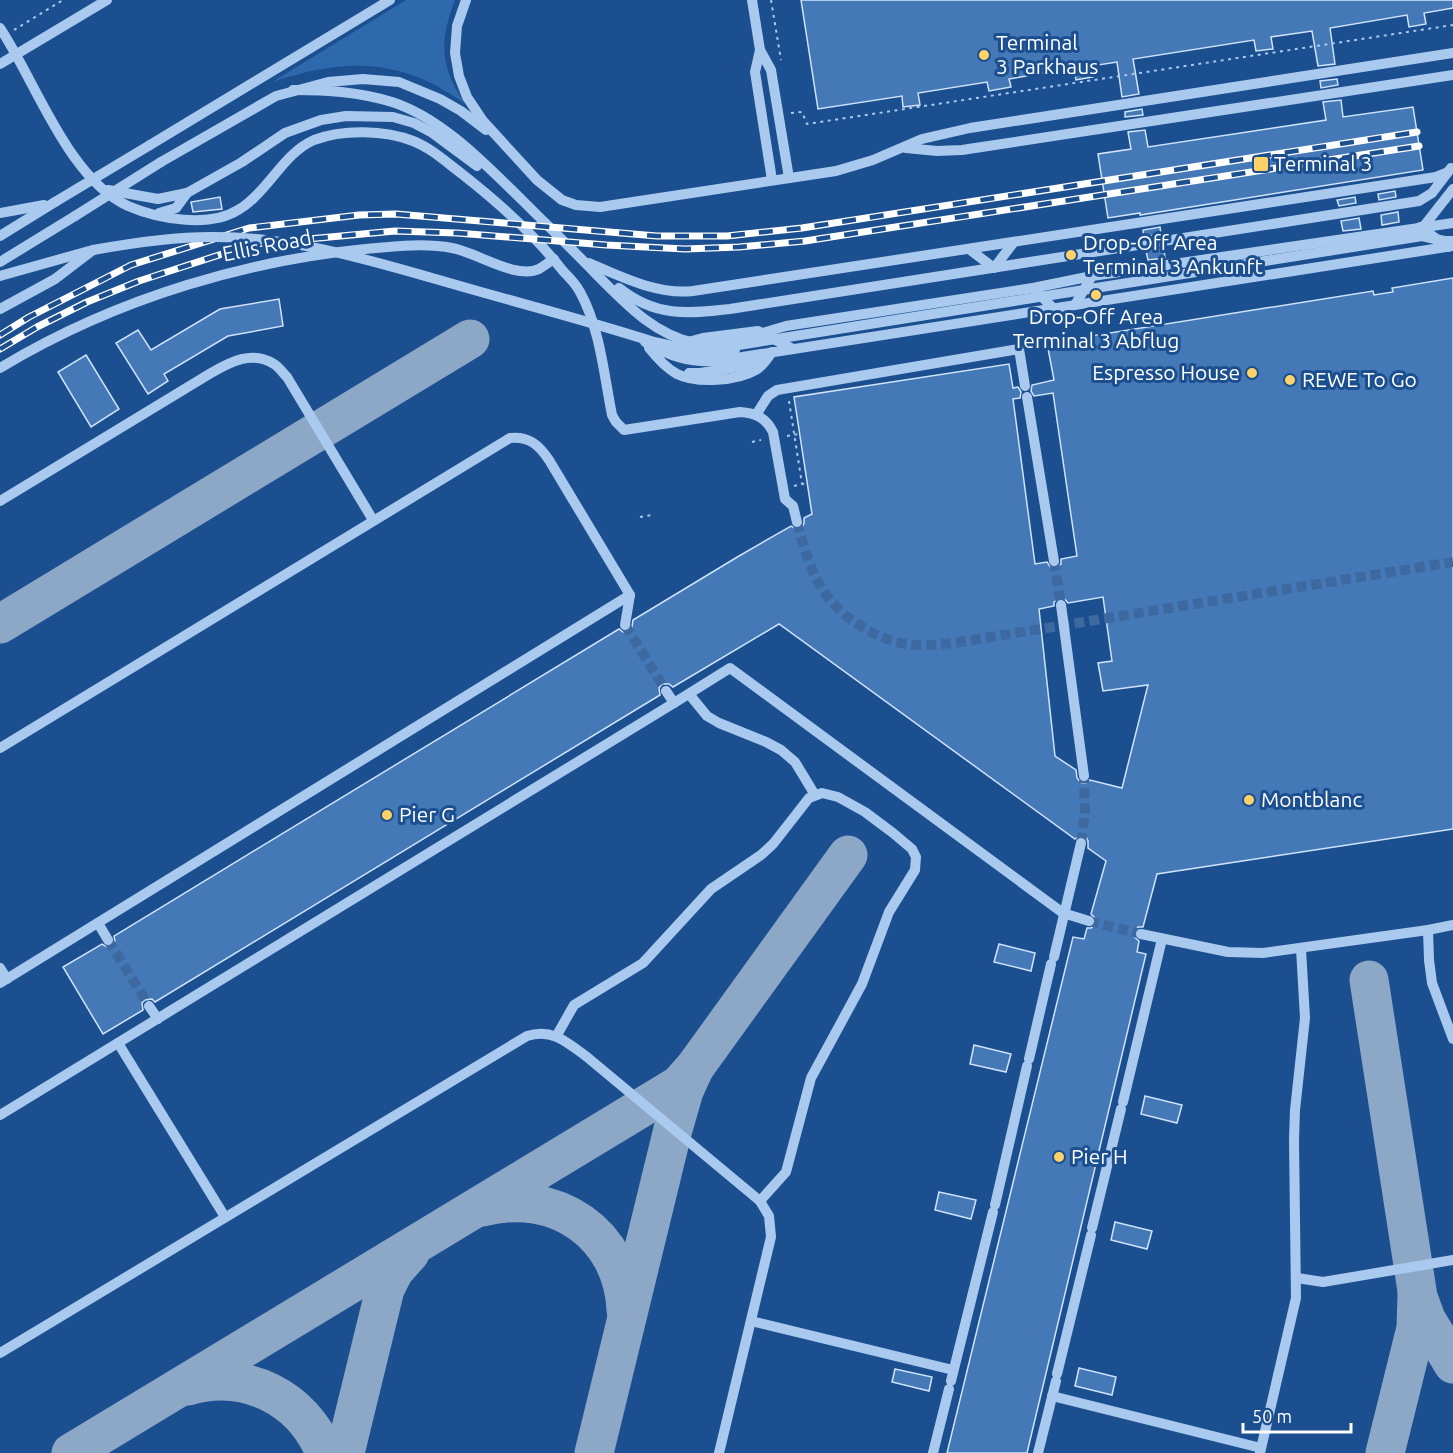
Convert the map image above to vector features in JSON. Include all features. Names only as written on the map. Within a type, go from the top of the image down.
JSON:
[{"type":"street","points":[[0,64],[107,0]]},
{"type":"street","points":[[0,236],[390,0]]},
{"type":"street","points":[[466,0],[458,26],[455,53],[459,76],[467,98],[483,121],[537,180],[562,200],[589,207],[836,171],[903,148],[922,139],[970,128],[1453,53]]},
{"type":"street","points":[[752,0],[760,51],[771,70],[789,178]]},
{"type":"street","points":[[2,31],[76,160],[102,189],[126,205],[153,214],[201,220],[237,211],[252,200],[290,156],[314,140],[333,135],[385,134],[412,141],[435,153],[507,211],[554,259],[580,291],[598,343],[612,415],[616,422],[624,430],[740,412],[756,414],[769,424],[773,432],[785,499],[793,506],[797,522]]},
{"type":"street","points":[[760,51],[755,72],[772,180]]},
{"type":"street","points":[[903,148],[937,151],[962,150],[1453,75]]},
{"type":"street","points":[[0,262],[161,162],[276,96],[328,82],[363,79],[399,82],[461,111],[513,154]]},
{"type":"street","points":[[293,90],[337,90],[359,93],[395,103],[425,118],[485,164],[634,311],[660,330],[685,341],[722,347],[1422,236],[1451,244]]},
{"type":"street","points":[[102,189],[158,199],[187,193],[242,162],[285,133],[321,120],[346,116],[372,116],[393,117],[414,123],[431,132],[526,204]]},
{"type":"street","points":[[583,260],[634,299],[666,311],[691,313],[1419,201],[1432,193],[1452,167]]},
{"type":"street","points":[[583,260],[645,285],[678,293],[1436,177],[1452,167]]},
{"type":"street","points":[[1404,240],[1419,232],[1453,189]]},
{"type":"street","points":[[153,214],[176,208],[187,193]]},
{"type":"street","points":[[0,213],[56,202]]},
{"type":"street","points":[[1436,212],[1453,203]]},
{"type":"street","points":[[764,333],[786,326],[1033,288],[1092,276],[1453,223]]},
{"type":"street","points":[[1420,227],[1451,244]]},
{"type":"street","points":[[0,276],[93,250],[151,240],[211,237],[267,240],[363,258],[638,337],[674,352],[688,361],[706,362],[1451,244]]},
{"type":"street","points":[[994,268],[1014,242]]},
{"type":"street","name":"Ellis Road","points":[[0,368],[60,336],[148,298],[216,276],[268,265],[390,247],[451,248],[528,272],[554,259]]},
{"type":"street","points":[[969,249],[994,268]]},
{"type":"street","points":[[0,309],[55,279],[93,250]]},
{"type":"street","points":[[1075,305],[1092,276]]},
{"type":"street","points":[[1033,288],[1053,308]]},
{"type":"street","points":[[638,337],[677,374],[699,380],[743,375],[755,370],[772,352],[786,326]]},
{"type":"street","points":[[674,352],[703,338],[752,330],[764,333],[793,349]]},
{"type":"street","points":[[674,352],[708,355],[778,341]]},
{"type":"street","points":[[756,414],[768,396],[777,390],[1019,349],[1054,561]]},
{"type":"street","points":[[0,501],[211,373],[232,361],[250,357],[273,363],[287,377],[373,520]]},
{"type":"street","points":[[0,748],[506,439],[515,437],[526,439],[541,449],[630,595],[625,625]]},
{"type":"street","points":[[0,968],[3,981],[630,595]]},
{"type":"street","points":[[1061,605],[1084,776]]},
{"type":"street","points":[[0,1115],[730,668],[1063,913],[1089,921]]},
{"type":"street","points":[[666,691],[674,703]]},
{"type":"street","points":[[689,694],[713,720],[781,750],[795,762],[815,795]]},
{"type":"street","points":[[557,1035],[574,1005],[644,963],[711,890],[773,844],[805,802],[815,795],[822,793],[838,797],[865,812],[912,849],[917,864],[912,877],[884,922],[862,984],[811,1078],[786,1172],[760,1201]]},
{"type":"street","points":[[933,1453],[1081,843]]},
{"type":"street","points":[[98,923],[108,940]]},
{"type":"street","points":[[1142,934],[1243,954],[1301,949],[1453,925]]},
{"type":"street","points":[[1428,930],[1432,983],[1453,1039]]},
{"type":"street","points":[[1038,1453],[1162,939]]},
{"type":"street","points":[[1052,1396],[1260,1451],[1293,1313],[1297,1278],[1294,1140],[1305,1018],[1301,949]]},
{"type":"street","points":[[149,1006],[158,1018]]},
{"type":"street","points":[[0,1353],[527,1036],[536,1033],[557,1035],[760,1201],[769,1216],[771,1237],[719,1453]]},
{"type":"street","points":[[118,1043],[225,1217]]},
{"type":"street","points":[[1297,1278],[1311,1282],[1323,1282],[1453,1260]]},
{"type":"street","points":[[751,1321],[951,1380]]},
{"type":"path","points":[[2,31],[63,0]]},
{"type":"path","points":[[771,0],[782,70]]},
{"type":"path","points":[[788,113],[802,112],[807,124],[1453,25]]},
{"type":"path","points":[[777,390],[789,399],[802,484]]},
{"type":"path","points":[[640,517],[652,515]]},
{"type":"shaded area","points":[[406,0],[455,0],[446,29],[445,54],[451,78],[465,104],[418,77],[372,66],[324,69],[272,82]]},
{"type":"building","name":"Terminal 3 Parkhaus","points":[[801,0],[1453,0],[1453,8],[1424,13],[1426,24],[1409,27],[1407,15],[1330,28],[1335,64],[1318,66],[1312,31],[1271,37],[1273,49],[1256,51],[1254,40],[1133,59],[1139,94],[1122,97],[1117,62],[1091,66],[1093,77],[1076,80],[1074,68],[1009,79],[1011,87],[989,91],[987,82],[918,93],[920,105],[903,107],[902,96],[818,109]]},
{"type":"building","points":[[1337,79],[1338,85],[1321,88],[1320,81]]},
{"type":"building","points":[[1341,100],[1343,117],[1413,107],[1423,170],[1140,215],[1140,213],[1108,218],[1098,154],[1131,149],[1128,132],[1145,130],[1148,147],[1326,120],[1323,102]]},
{"type":"building","points":[[1142,109],[1143,115],[1125,117],[1125,112]]},
{"type":"building","points":[[1395,191],[1396,197],[1379,200],[1378,194]]},
{"type":"building","points":[[220,197],[222,209],[193,212],[191,202]]},
{"type":"building","points":[[1355,197],[1356,203],[1339,206],[1337,200]]},
{"type":"building","points":[[1398,212],[1399,222],[1382,225],[1381,215]]},
{"type":"building","points":[[1359,218],[1361,229],[1343,231],[1341,221]]},
{"type":"building","points":[[1160,227],[1161,234],[1144,237],[1143,230]]},
{"type":"building","points":[[1164,249],[1165,258],[1148,260],[1146,251]]},
{"type":"building","points":[[1453,278],[1453,829],[1157,874],[1143,927],[1138,927],[1134,932],[1134,937],[1139,941],[1137,952],[1146,954],[1027,1453],[947,1453],[1073,937],[1084,939],[1087,928],[1096,924],[1096,919],[1091,914],[1106,861],[1088,848],[1086,837],[1079,836],[1075,839],[779,624],[673,687],[669,684],[662,684],[659,688],[660,695],[155,1002],[152,999],[145,1000],[142,1003],[143,1010],[103,1034],[63,967],[102,944],[107,947],[112,946],[115,941],[114,936],[619,629],[628,632],[633,620],[739,556],[791,526],[796,529],[802,528],[804,518],[812,514],[794,397],[1009,364],[1013,388],[1018,387],[1021,392],[1020,398],[1013,399],[1035,564],[1047,562],[1051,568],[1056,568],[1061,564],[1061,559],[1077,556],[1053,393],[1034,396],[1031,391],[1032,385],[1054,380],[1047,343],[1373,291],[1374,295],[1393,292],[1392,288]],"holes":[[[1103,597],[1112,661],[1098,663],[1103,691],[1148,685],[1122,788],[1090,780],[1081,783],[1077,778],[1076,770],[1055,756],[1039,609],[1054,606],[1054,602],[1059,598],[1064,598],[1068,603]]]},
{"type":"building","points":[[279,299],[283,326],[228,336],[164,374],[168,381],[148,394],[116,343],[138,330],[151,350],[220,309]]},
{"type":"building","points":[[86,355],[119,409],[91,427],[58,372]]},
{"type":"building","points":[[999,944],[1035,953],[1031,971],[994,962]]},
{"type":"building","points":[[974,1045],[1011,1054],[1006,1072],[970,1064]]},
{"type":"building","points":[[1145,1096],[1182,1105],[1177,1123],[1141,1114]]},
{"type":"building","points":[[939,1192],[976,1200],[971,1219],[935,1210]]},
{"type":"building","points":[[1115,1222],[1152,1231],[1147,1249],[1111,1240]]},
{"type":"building","points":[[1079,1368],[1116,1377],[1112,1395],[1075,1386]]},
{"type":"building","points":[[895,1369],[932,1377],[929,1391],[892,1382]]},
{"type":"taxiway","points":[[0,624],[470,339]]},
{"type":"taxiway","points":[[71,1453],[679,1085],[695,1067],[848,855]]},
{"type":"taxiway","points":[[1369,980],[1418,1297],[1426,1319],[1453,1364]]},
{"type":"taxiway","points":[[594,1453],[673,1129],[684,1091],[694,1069]]},
{"type":"taxiway","points":[[483,1207],[510,1203],[536,1204],[560,1211],[581,1223],[599,1239],[613,1259],[622,1283],[626,1310]]},
{"type":"taxiway","points":[[345,1453],[385,1289],[394,1271],[410,1253]]},
{"type":"taxiway","points":[[1385,1453],[1416,1328],[1417,1294]]},
{"type":"taxiway","points":[[188,1386],[210,1382],[231,1382],[251,1385],[270,1392],[302,1417],[315,1434],[325,1453]]},
{"type":"tunnel","points":[[797,522],[813,572],[828,598],[849,618],[873,633],[900,643],[913,645],[960,642],[1453,562]]},
{"type":"tunnel","points":[[1054,561],[1061,605]]},
{"type":"tunnel","points":[[625,625],[666,691]]},
{"type":"tunnel","points":[[1081,843],[1085,813],[1084,776]]},
{"type":"tunnel","points":[[1089,921],[1141,934]]},
{"type":"tunnel","points":[[108,940],[149,1006]]},
{"type":"railway","points":[[0,335],[29,317],[131,265],[249,228],[359,215],[396,214],[657,236],[727,236],[802,228],[1417,132]]},
{"type":"railway","points":[[0,349],[87,302],[139,281],[253,244],[395,231],[457,233],[685,249],[739,247],[805,241],[1419,146]]},
{"type":"place","name":"Terminal 3 Parkhaus","points":[[984,55]]},
{"type":"place","name":"Terminal 3","points":[[1261,164]]},
{"type":"place","name":"Drop-Off Area Terminal 3 Ankunft","points":[[1071,255]]},
{"type":"place","name":"Drop-Off Area Terminal 3 Abflug","points":[[1096,295]]},
{"type":"place","name":"Espresso House","points":[[1252,373]]},
{"type":"place","name":"REWE To Go","points":[[1290,380]]},
{"type":"place","name":"Montblanc","points":[[1249,800]]},
{"type":"place","name":"Pier G","points":[[387,815]]},
{"type":"place","name":"Pier H","points":[[1059,1157]]}]
